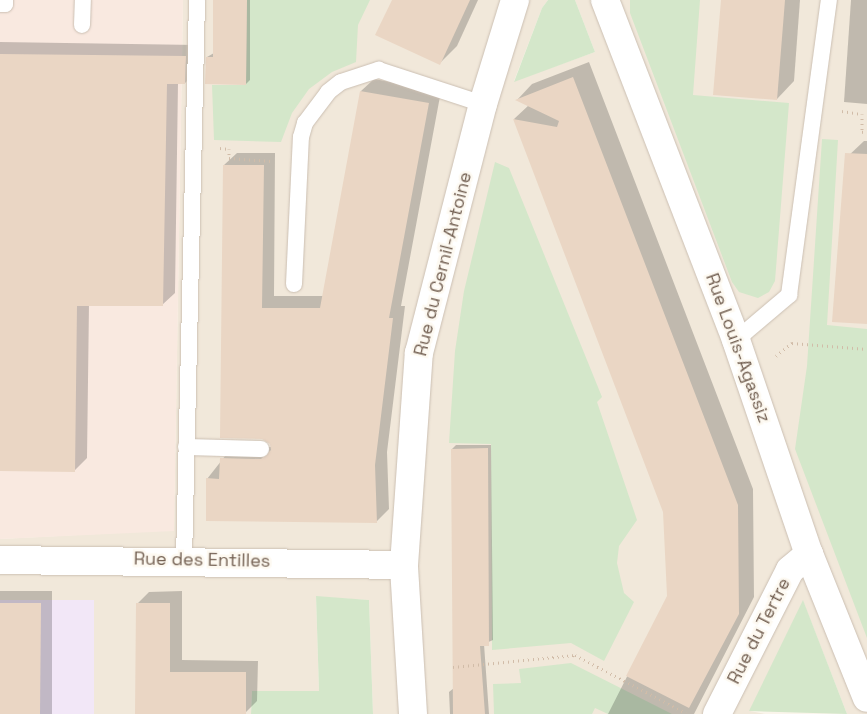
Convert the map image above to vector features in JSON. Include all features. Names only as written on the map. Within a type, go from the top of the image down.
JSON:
[{"type":"street","name":"Rue du Cernil-Antoine","points":[[413,714],[404,564],[419,353],[483,104],[515,0]]},
{"type":"street","name":"Rue Louis-Agassiz","points":[[605,0],[736,340],[809,554],[867,698]]},
{"type":"street","name":"Rue du Tertre","points":[[717,714],[790,570],[809,554]]},
{"type":"street","name":"Rue des Entilles","points":[[0,560],[184,560],[404,564]]},
{"type":"lane","points":[[0,4],[5,4],[5,0]]},
{"type":"lane","points":[[82,25],[83,0]]},
{"type":"lane","points":[[184,560],[196,0]]},
{"type":"lane","points":[[736,340],[789,295],[829,0]]},
{"type":"lane","points":[[294,284],[301,137],[305,123],[328,92],[341,82],[379,70],[483,104]]},
{"type":"lane","points":[[186,447],[261,448]]},
{"type":"path","points":[[839,111],[862,114],[862,132],[867,130]]},
{"type":"path","points":[[216,148],[229,149],[229,158],[273,161]]},
{"type":"path","points":[[808,344],[867,349]]},
{"type":"path","points":[[453,667],[576,655],[688,714]]},
{"type":"shaded area","points":[[0,0],[183,0],[174,531],[0,539]]},
{"type":"shaded area","points":[[183,0],[548,0],[542,8],[514,81],[595,52],[575,0],[867,0],[867,714],[847,714],[803,601],[750,711],[765,714],[373,714],[369,600],[316,597],[319,691],[252,691],[251,714],[0,714],[0,539],[174,530]]},
{"type":"shaded area","points":[[0,600],[94,600],[94,714],[0,714]]},
{"type":"green space","points":[[247,0],[370,0],[358,25],[356,62],[332,72],[309,89],[292,113],[281,142],[214,140],[212,85],[246,85]]},
{"type":"green space","points":[[548,0],[575,0],[595,52],[514,82],[542,8]]},
{"type":"green space","points":[[630,0],[700,0],[693,95],[789,103],[775,281],[769,292],[758,298],[739,292],[732,282],[630,13]]},
{"type":"green space","points":[[822,139],[838,140],[827,325],[867,329],[867,638],[795,449],[807,366]]},
{"type":"green space","points":[[495,162],[509,168],[602,397],[597,402],[637,520],[619,546],[617,563],[624,593],[634,602],[604,661],[571,643],[492,650],[491,444],[449,443],[455,351],[464,291]]},
{"type":"green space","points":[[316,596],[369,600],[373,714],[251,714],[252,691],[319,691]]},
{"type":"green space","points":[[803,600],[847,714],[749,711]]},
{"type":"green space","points":[[571,663],[672,714],[608,714],[595,708],[592,714],[494,714],[493,684],[521,683],[519,669]]},
{"type":"building","points":[[213,0],[247,0],[246,85],[205,84],[206,57],[213,57]]},
{"type":"building","points":[[392,0],[470,0],[440,65],[375,35]]},
{"type":"building","points":[[721,0],[785,0],[777,100],[713,95]]},
{"type":"building","points":[[0,54],[186,56],[185,84],[167,84],[163,306],[77,306],[75,472],[0,471]]},
{"type":"building","points":[[573,77],[738,505],[739,614],[689,708],[626,676],[667,596],[663,512],[513,119],[557,127],[559,121],[515,100]]},
{"type":"building","points":[[360,91],[429,103],[389,318],[393,318],[375,465],[377,523],[206,521],[206,478],[219,479],[220,458],[261,459],[271,450],[270,444],[262,439],[220,438],[223,165],[264,165],[262,308],[320,308]]},
{"type":"building","points":[[845,153],[867,154],[867,324],[832,322]]},
{"type":"building","points":[[488,448],[489,646],[480,646],[485,714],[453,714],[451,449]]},
{"type":"building","points":[[0,603],[41,603],[40,714],[0,714]]},
{"type":"building","points":[[136,603],[170,603],[170,672],[246,672],[246,714],[135,714]]}]
